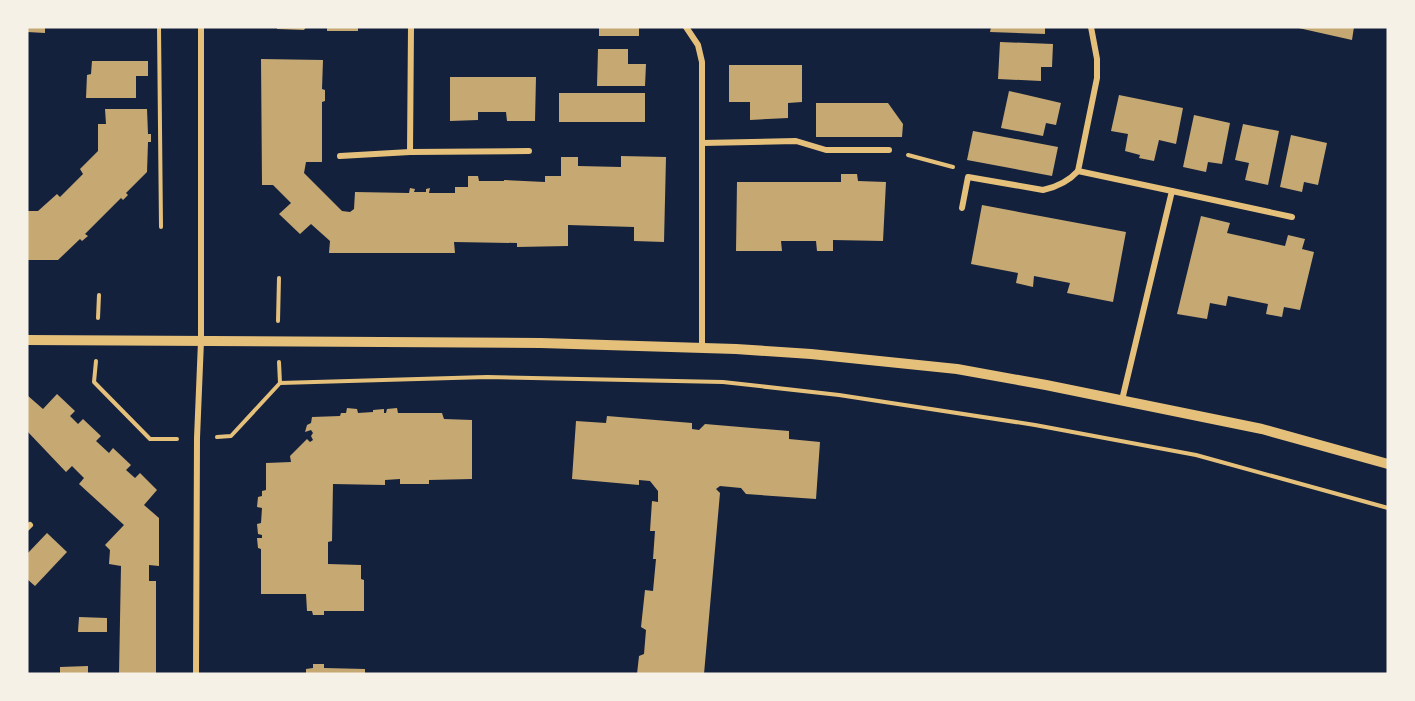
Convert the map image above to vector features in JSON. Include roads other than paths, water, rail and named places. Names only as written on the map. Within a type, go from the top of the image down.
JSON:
[{"type":"street","points":[[196,674],[197,438],[201,341],[201,27]]},
{"type":"street","points":[[410,152],[411,27]]},
{"type":"street","points":[[686,27],[698,45],[702,62],[702,347]]},
{"type":"street","points":[[962,208],[968,177],[1043,190],[1051,189],[1070,180],[1078,171],[1097,78],[1097,59],[1091,27]]},
{"type":"street","points":[[702,143],[796,141],[826,150],[889,150]]},
{"type":"street","points":[[340,156],[410,152],[529,151]]},
{"type":"street","points":[[1078,171],[1292,217]]},
{"type":"street","points":[[1122,400],[1172,191]]},
{"type":"street","points":[[27,340],[541,343],[702,347],[811,354],[957,369],[1122,400],[1262,429],[1388,464]]}]
